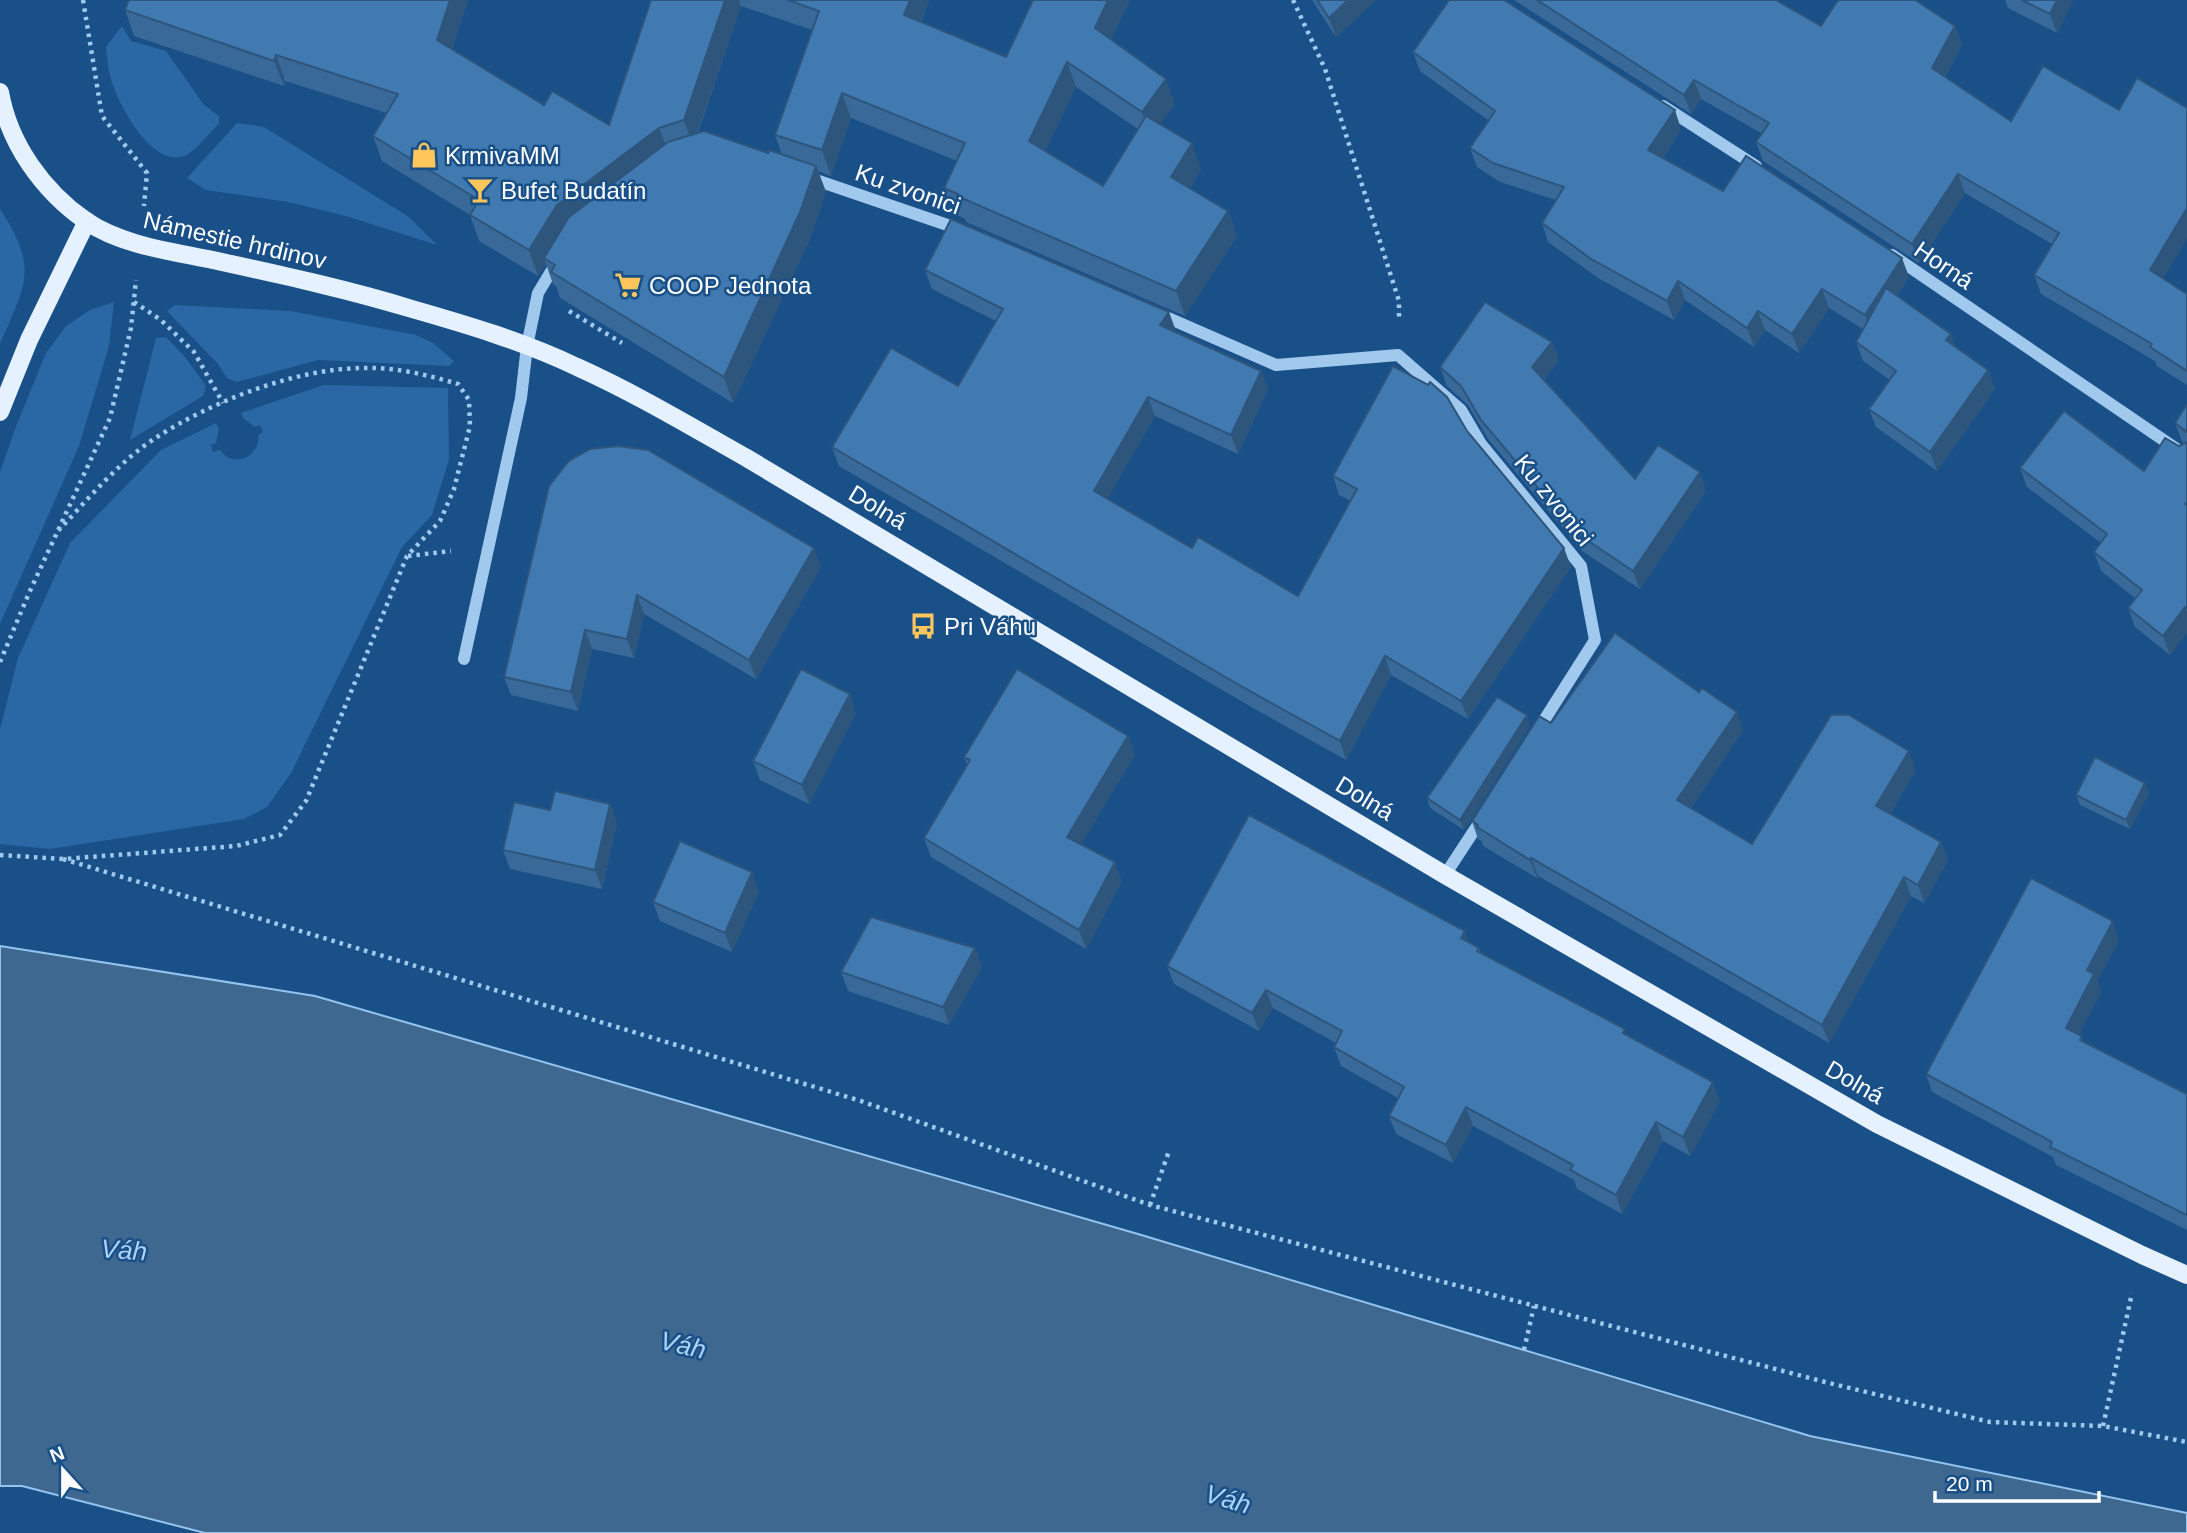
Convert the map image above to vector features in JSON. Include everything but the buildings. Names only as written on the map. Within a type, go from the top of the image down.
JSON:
[{"type":"main road","name":"Námestie hrdinov","points":[[0,92],[14,138],[33,169],[56,195],[87,221],[113,235],[139,244],[290,277],[412,308],[527,346]]},
{"type":"main road","points":[[0,412],[29,340],[87,221]]},
{"type":"main road","name":"Dolná","points":[[527,346],[577,366],[636,396],[745,457],[1445,875],[1877,1124],[2187,1275]]},
{"type":"street","points":[[1649,97],[1766,172]]},
{"type":"street","name":"Ku zvonici","points":[[796,173],[954,226],[978,237]]},
{"type":"street","points":[[464,659],[521,398],[527,346],[538,293],[565,248]]},
{"type":"street","name":"Horná","points":[[1881,248],[2187,456]]},
{"type":"street","points":[[1152,312],[1276,365],[1398,355]]},
{"type":"street","name":"Ku zvonici","points":[[1398,355],[1461,410],[1481,444],[1581,566],[1595,640],[1531,741]]},
{"type":"street","points":[[1445,875],[1488,808]]},
{"type":"path","points":[[83,0],[102,116],[147,173]]},
{"type":"path","points":[[1293,0],[1325,69],[1399,301],[1398,355]]},
{"type":"path","points":[[0,662],[110,418],[131,328],[134,302],[161,320],[194,352],[223,402]]},
{"type":"path","points":[[0,855],[63,859],[236,846],[281,835],[306,802],[407,556],[440,521],[454,489],[470,426],[469,400],[458,384],[410,373],[365,368],[323,371],[272,384],[223,402],[153,439],[116,471],[58,531]]},
{"type":"path","points":[[63,859],[860,1101],[1150,1205],[1825,1382],[1990,1422],[2103,1426],[2187,1442]]},
{"type":"path","points":[[1150,1205],[1169,1151]]},
{"type":"path","points":[[2103,1426],[2125,1317],[2142,1255]]},
{"type":"path","points":[[1524,1350],[1534,1306]]},
{"type":"shaded area","points":[[122,26],[131,41],[166,51],[204,105],[219,116],[219,124],[188,154],[175,158],[163,154],[139,133],[121,104],[110,75],[106,47]]},
{"type":"shaded area","points":[[237,123],[264,127],[409,217],[437,245],[346,216],[288,202],[206,190],[187,178]]},
{"type":"shaded area","points":[[0,209],[20,247],[24,276],[22,290],[0,344]]},
{"type":"shaded area","points":[[114,302],[109,346],[79,446],[0,624],[0,472],[46,353],[66,326],[90,310]]},
{"type":"shaded area","points":[[175,305],[290,311],[416,335],[433,343],[454,361],[449,366],[318,360],[237,382],[227,378],[218,364],[167,311]]},
{"type":"shaded area","points":[[166,337],[206,386],[203,396],[130,440],[156,338]]},
{"type":"shaded area","points":[[324,385],[448,388],[449,459],[432,515],[402,547],[291,773],[267,807],[244,819],[50,849],[0,844],[0,729],[18,658],[70,543],[161,450],[216,423],[219,429],[216,443],[211,445],[213,452],[220,450],[232,459],[245,458],[255,449],[258,435],[263,432],[260,425],[255,427],[244,419],[241,413]]},
{"type":"water","name":"Váh","points":[[0,946],[315,996],[1138,1234],[1810,1436],[2187,1513],[2187,1533],[205,1533],[22,1486],[0,1486]]},
{"type":"place","name":"KrmivaMM","points":[[424,155]]},
{"type":"place","name":"Bufet Budatín","points":[[480,190]]},
{"type":"place","name":"COOP Jednota","points":[[628,285]]},
{"type":"place","name":"Pri Váhu","points":[[923,626]]}]
